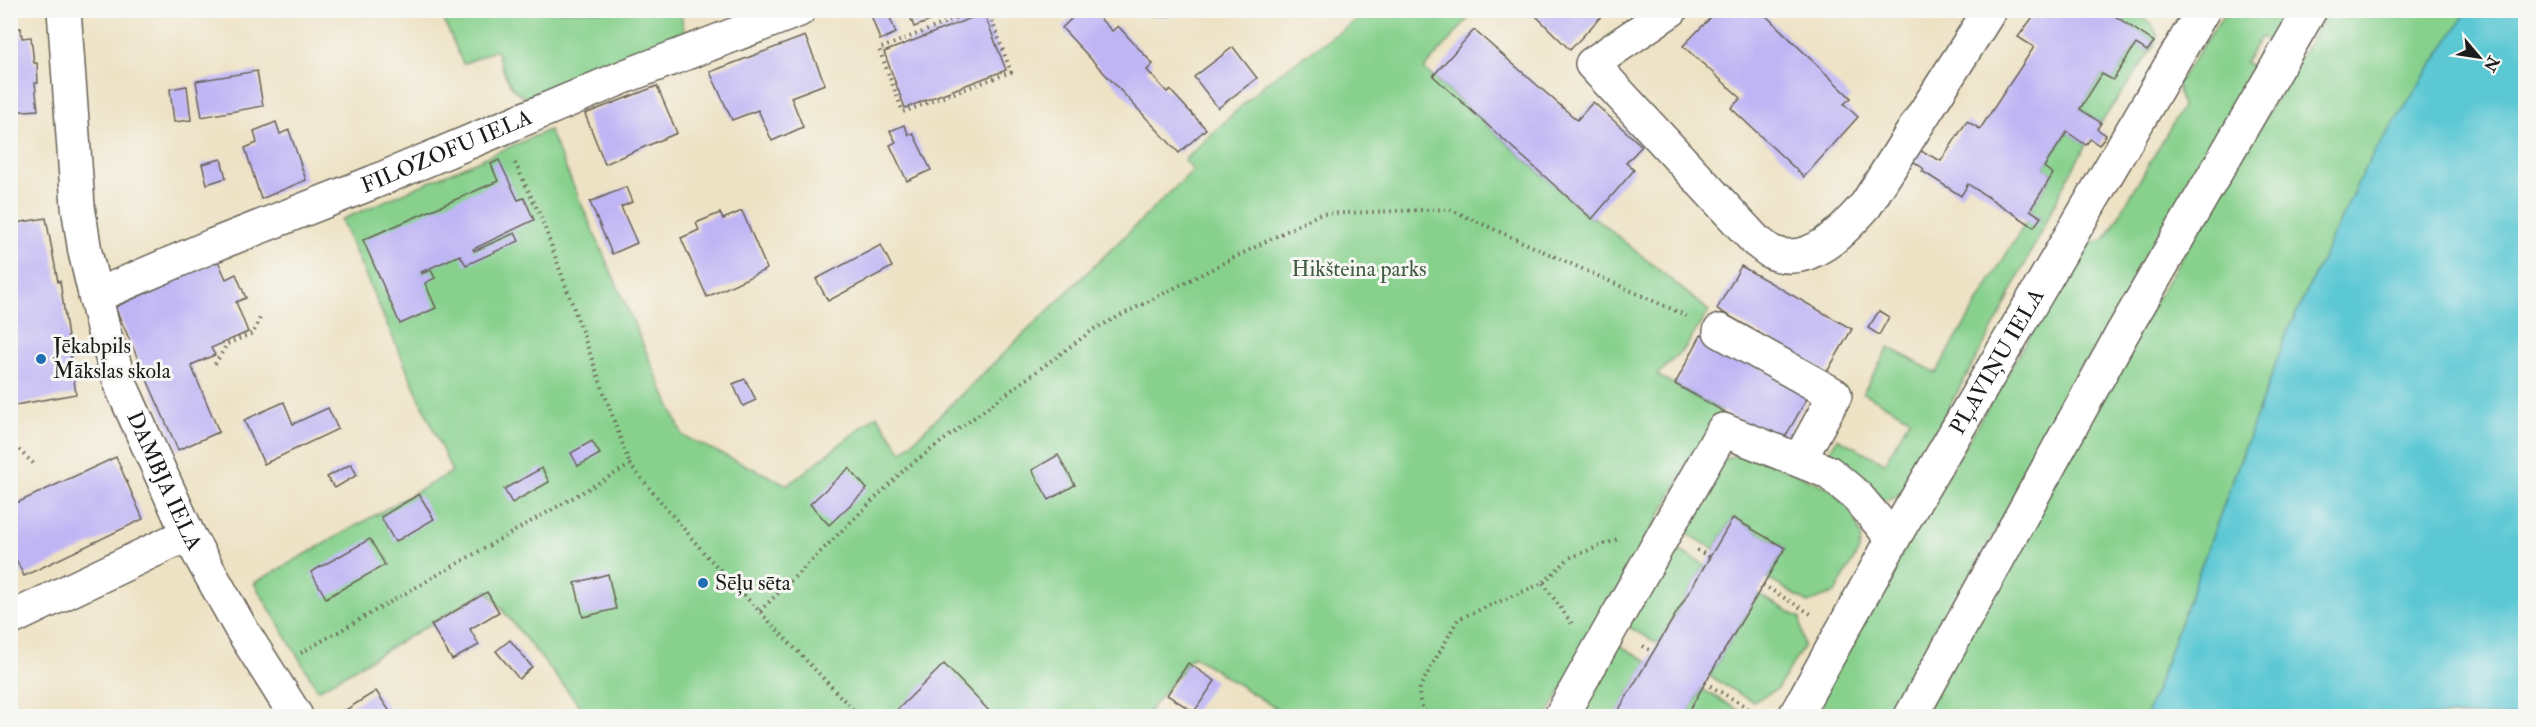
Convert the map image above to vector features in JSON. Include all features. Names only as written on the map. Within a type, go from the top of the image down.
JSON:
[{"type":"street","name":"DAMBJA IELA","points":[[64,10],[78,206],[95,296],[118,377],[188,534],[296,717]]},
{"type":"street","name":"FILOZOFU IELA","points":[[95,296],[223,241],[374,182],[626,75],[799,10]]},
{"type":"street","points":[[1671,10],[1592,63],[1756,241],[1771,252],[1787,255],[1806,253],[1826,244],[1848,226],[1866,205],[1990,10]]},
{"type":"street","points":[[1911,717],[2123,332],[2310,10]]},
{"type":"street","name":"PĻAVIŅU IELA","points":[[1795,717],[1893,539],[2192,14]]},
{"type":"street","points":[[1720,331],[1835,395],[1800,459]]},
{"type":"street","points":[[1560,717],[1724,430],[1800,459],[1840,480],[1857,496],[1893,539]]},
{"type":"street","points":[[10,619],[188,534]]},
{"type":"path","points":[[978,10],[879,49],[903,112],[1011,72],[988,10]]},
{"type":"path","points":[[955,11],[957,19]]},
{"type":"path","points":[[922,24],[925,31]]},
{"type":"path","points":[[890,36],[892,43]]},
{"type":"path","points":[[498,130],[541,217],[630,465],[705,554],[859,717]]},
{"type":"path","points":[[760,612],[906,468],[1094,329],[1320,214],[1449,209],[1720,331]]},
{"type":"path","points":[[215,364],[227,345],[253,333],[260,318]]},
{"type":"path","points":[[10,442],[35,465]]},
{"type":"path","points":[[268,671],[630,465]]},
{"type":"path","points":[[1430,717],[1418,699],[1420,687],[1458,619],[1543,583],[1569,558],[1654,525],[1666,532]]},
{"type":"path","points":[[1543,583],[1594,656]]},
{"type":"path","points":[[1763,585],[1841,633]]},
{"type":"path","points":[[1705,683],[1764,717]]},
{"type":"green space","points":[[440,11],[680,11],[685,33],[536,99],[527,98],[514,89],[505,75],[496,50],[463,64]]},
{"type":"green space","name":"Hikšteina parks","points":[[1370,11],[1462,11],[1468,19],[1424,69],[1592,219],[1594,217],[1709,311],[1685,348],[1657,375],[1722,411],[1694,455],[1547,716],[1288,716],[1193,656],[1145,716],[588,716],[487,591],[318,690],[254,583],[452,472],[341,220],[549,130],[683,436],[788,485],[877,415],[902,452],[1193,170],[1184,160],[1268,81]]},
{"type":"green space","points":[[2106,11],[2144,11],[2140,17],[2152,24],[2157,35],[2154,46],[2101,123],[2080,109],[2102,74],[2113,80],[2136,44],[2147,51],[2154,42]]},
{"type":"green space","points":[[2226,11],[2294,11],[2274,44],[2261,37],[2245,62],[2259,70],[2131,287],[1892,716],[1809,716],[1835,667],[2083,245],[2105,240],[2182,107],[2177,84]]},
{"type":"green space","points":[[2328,11],[2468,11],[2366,166],[2287,333],[2146,716],[1922,716],[2139,329]]},
{"type":"green space","points":[[2067,132],[2086,145],[1998,319],[1904,488],[1895,498],[1881,500],[1835,459],[1830,451],[1837,438],[1885,463],[1910,418],[1863,393],[1889,347],[1936,373],[2026,221],[2034,226],[2041,217],[2030,210],[2053,174],[2044,167]]},
{"type":"green space","points":[[1746,453],[1832,489],[1851,512],[1861,539],[1859,550],[1835,593],[1808,603],[1767,578],[1785,548],[1733,518],[1714,549],[1679,529],[1722,461],[1734,455]]},
{"type":"green space","points":[[1670,545],[1705,565],[1658,644],[1625,625]]},
{"type":"green space","points":[[1758,594],[1800,618],[1804,646],[1777,689],[1753,702],[1709,676]]},
{"type":"green space","points":[[1615,643],[1648,661],[1615,716],[1574,716]]},
{"type":"green space","points":[[1702,689],[1745,714],[1744,716],[1686,716]]},
{"type":"water","points":[[2468,10],[2525,11],[2525,716],[2146,716],[2287,333],[2366,166]]},
{"type":"building","points":[[887,10],[896,33],[880,40],[871,15]]},
{"type":"building","points":[[908,10],[926,10],[930,21],[914,27]]},
{"type":"building","points":[[1080,10],[1092,10],[1112,31],[1118,26],[1153,64],[1147,70],[1167,92],[1170,90],[1206,129],[1179,153],[1062,28]]},
{"type":"building","points":[[1156,10],[1174,10],[1175,15],[1156,17]]},
{"type":"building","points":[[1530,10],[1607,10],[1570,50]]},
{"type":"building","points":[[1718,10],[1760,10],[1851,98],[1844,104],[1858,117],[1804,177],[1731,108],[1741,98],[1683,46]]},
{"type":"building","points":[[2038,10],[2106,10],[2154,42],[2147,51],[2136,44],[2113,80],[2102,74],[2080,109],[2101,123],[2097,129],[2106,135],[2099,145],[2090,139],[2086,145],[2067,132],[2044,167],[2053,174],[2030,210],[2041,217],[2034,227],[1968,184],[1961,196],[1922,171],[1924,169],[1913,161],[1919,150],[1941,161],[1967,121],[1980,129],[2034,47],[2018,37]]},
{"type":"building","points":[[984,13],[1006,70],[905,108],[884,52]]},
{"type":"building","points":[[10,28],[21,28],[22,38],[31,37],[34,63],[37,63],[38,83],[35,83],[38,110],[10,112]]},
{"type":"building","points":[[1474,30],[1577,120],[1593,102],[1642,146],[1626,163],[1634,170],[1592,219],[1433,76]]},
{"type":"building","points":[[805,36],[825,84],[791,97],[803,127],[772,141],[758,110],[732,120],[710,72]]},
{"type":"building","points":[[1233,47],[1257,78],[1218,108],[1194,77]]},
{"type":"building","points":[[257,71],[263,106],[202,117],[196,81]]},
{"type":"building","points":[[187,86],[191,120],[174,122],[170,89]]},
{"type":"building","points":[[657,86],[677,133],[605,164],[585,114]]},
{"type":"building","points":[[276,122],[280,134],[289,130],[306,180],[261,199],[245,148],[257,143],[254,131]]},
{"type":"building","points":[[904,125],[909,135],[913,133],[931,170],[907,181],[890,145],[896,142],[890,131]]},
{"type":"building","points":[[221,159],[226,178],[207,184],[202,164]]},
{"type":"building","points":[[499,160],[518,200],[524,198],[534,220],[473,249],[474,251],[515,233],[519,241],[466,265],[460,255],[421,272],[421,274],[431,270],[435,278],[425,283],[436,308],[400,324],[363,240],[498,181],[491,164]]},
{"type":"building","points":[[626,187],[632,202],[621,207],[637,243],[612,254],[590,202]]},
{"type":"building","points":[[742,211],[767,269],[707,297],[681,238],[699,230],[696,223],[720,213],[723,219]]},
{"type":"building","points":[[46,218],[58,282],[60,281],[76,394],[10,406],[10,224]]},
{"type":"building","points":[[881,245],[892,267],[828,301],[816,279]]},
{"type":"building","points":[[218,261],[226,279],[236,274],[246,298],[236,302],[248,332],[211,348],[215,355],[191,365],[219,432],[178,450],[115,307]]},
{"type":"building","points":[[1741,266],[1852,329],[1827,372],[1717,309]]},
{"type":"building","points":[[1879,311],[1889,317],[1879,335],[1868,328]]},
{"type":"building","points":[[1701,335],[1809,395],[1781,444],[1675,384]]},
{"type":"building","points":[[745,379],[756,400],[743,406],[733,384]]},
{"type":"building","points":[[284,402],[293,424],[328,408],[338,429],[264,464],[244,420]]},
{"type":"building","points":[[592,441],[600,454],[578,466],[571,453]]},
{"type":"building","points":[[1058,455],[1075,485],[1049,500],[1032,470]]},
{"type":"building","points":[[116,457],[143,519],[24,576],[10,547],[10,506]]},
{"type":"building","points":[[351,464],[357,475],[335,488],[327,477]]},
{"type":"building","points":[[542,468],[549,482],[512,503],[504,489]]},
{"type":"building","points":[[849,468],[867,489],[829,525],[810,504]]},
{"type":"building","points":[[419,494],[434,519],[395,542],[381,517]]},
{"type":"building","points":[[1733,518],[1785,548],[1686,716],[1615,716]]},
{"type":"building","points":[[370,539],[385,565],[326,598],[311,572]]},
{"type":"building","points":[[608,574],[616,609],[583,617],[575,583]]},
{"type":"building","points":[[487,592],[499,612],[470,629],[479,645],[452,660],[431,625]]},
{"type":"building","points":[[510,640],[532,667],[519,679],[496,651]]},
{"type":"building","points":[[1188,663],[1215,681],[1194,712],[1167,695]]},
{"type":"building","points":[[944,664],[994,716],[903,716],[897,710]]},
{"type":"building","points":[[376,691],[393,716],[336,716]]},
{"type":"place","name":"Jēkabpils Mākslas skola","points":[[41,359]]},
{"type":"place","name":"Sēļu sēta","points":[[703,583]]}]
